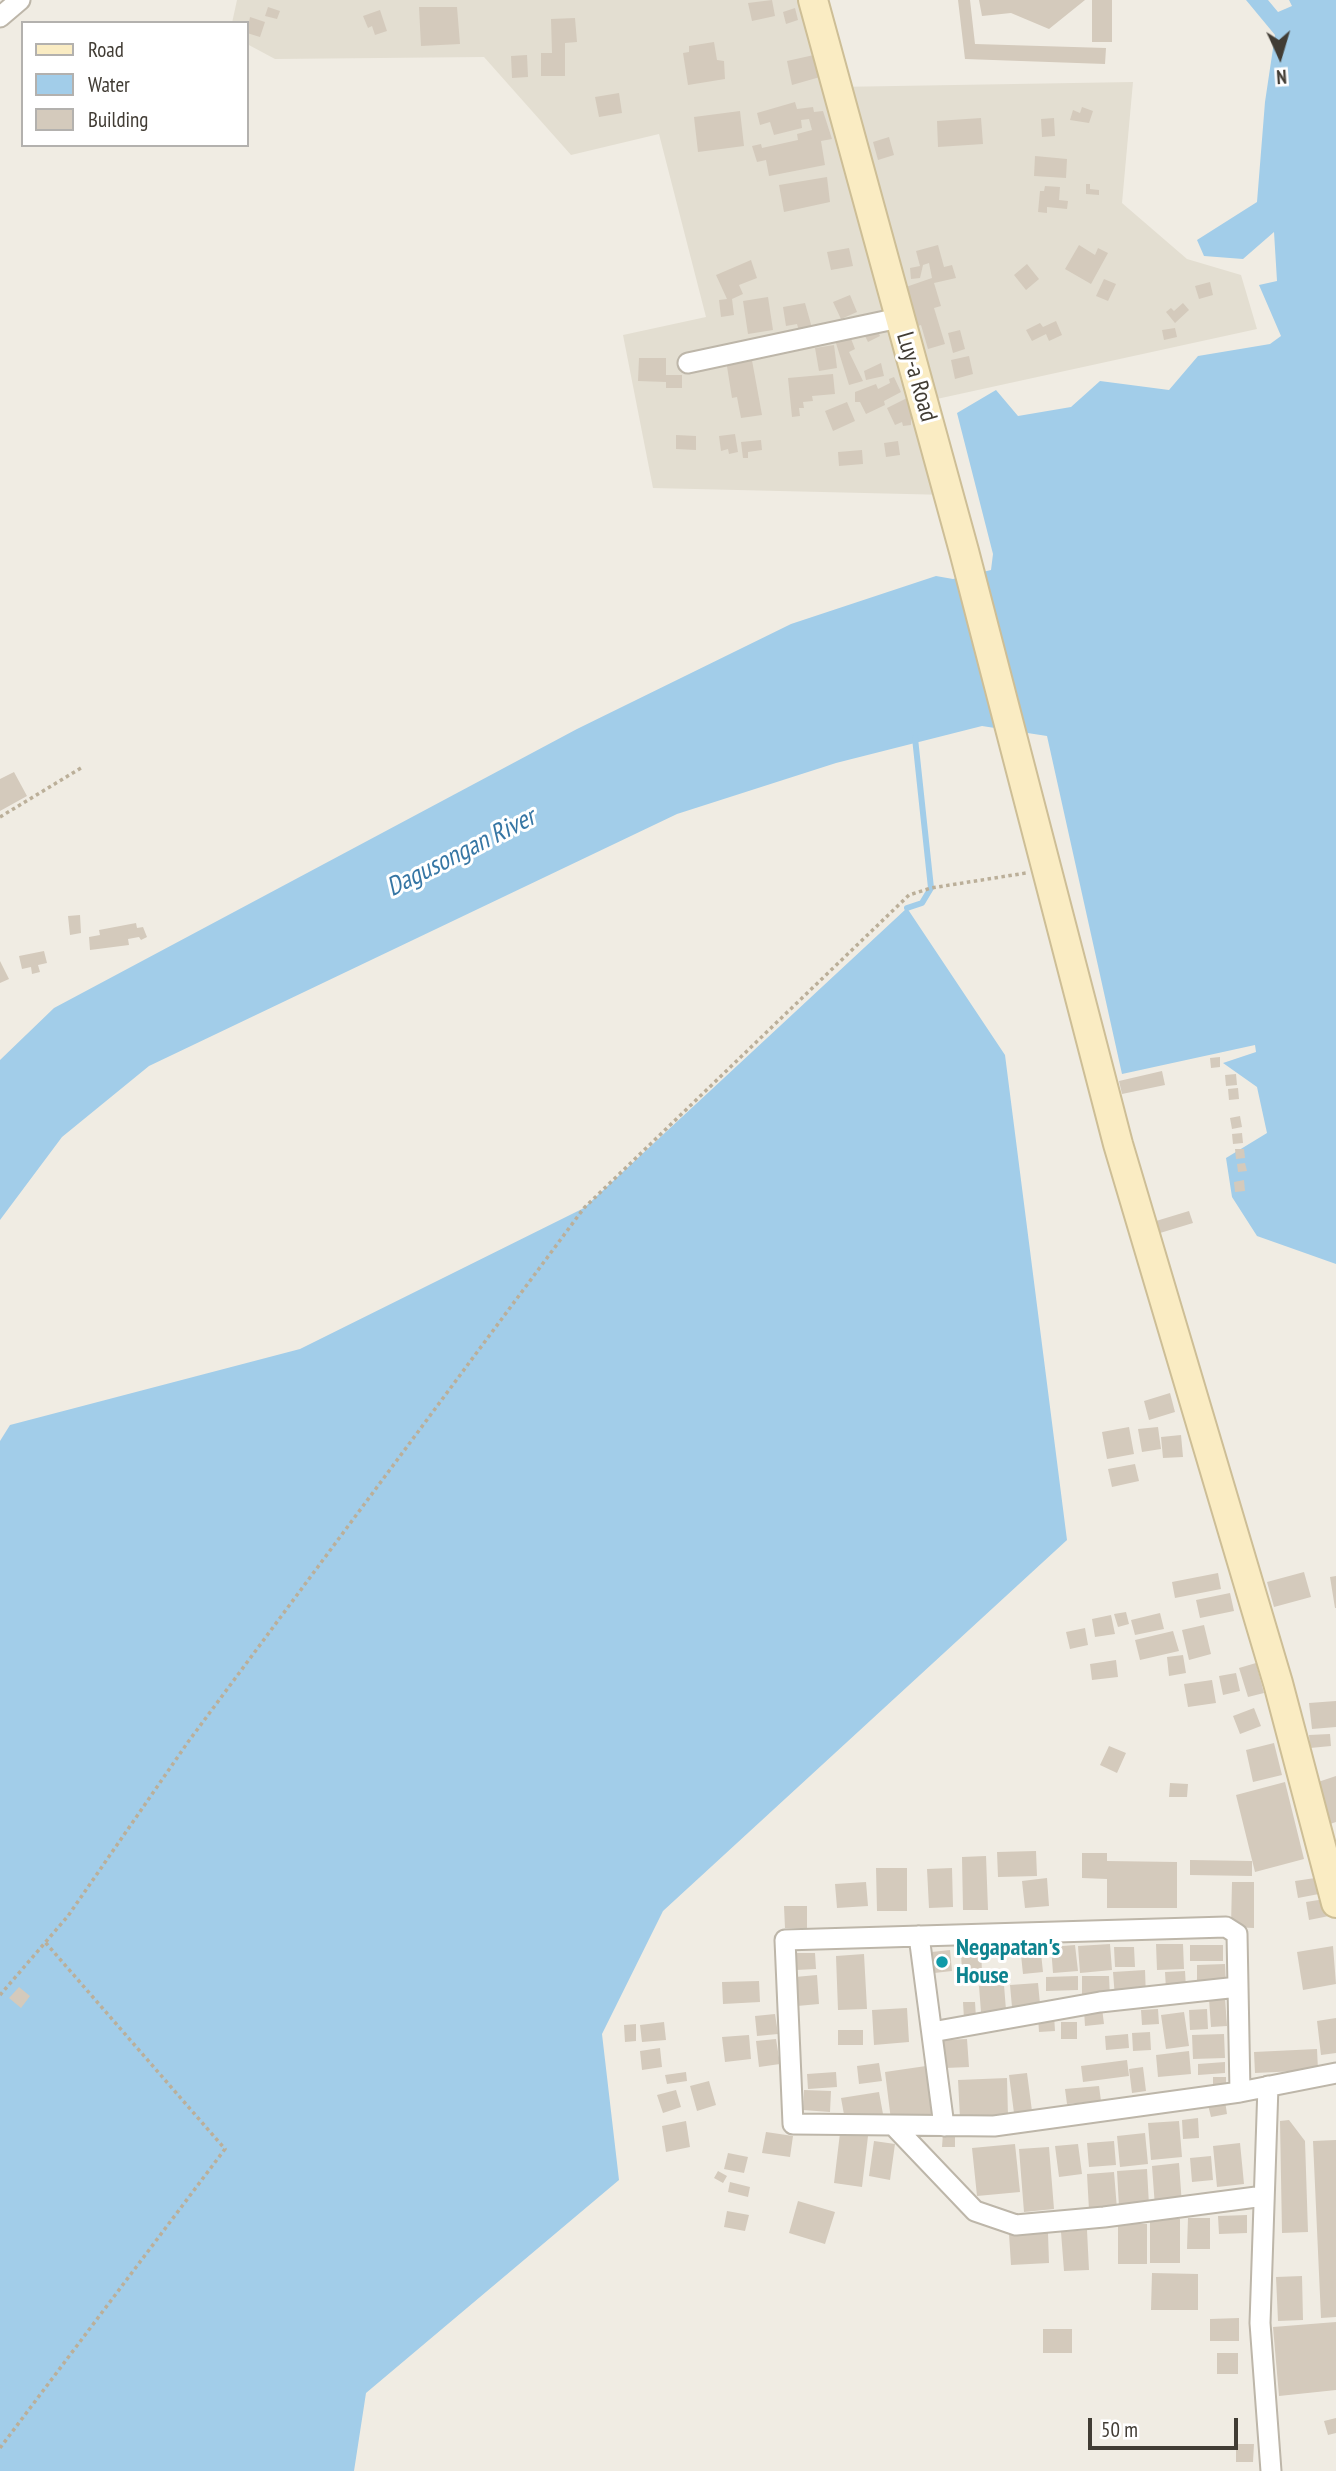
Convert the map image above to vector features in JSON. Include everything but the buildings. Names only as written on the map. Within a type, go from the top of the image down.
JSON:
[{"type":"main road","name":"Luy-a Road","points":[[813,0],[964,551],[1118,1144],[1278,1683],[1326,1829],[1336,1903]]},
{"type":"street","points":[[0,17],[20,0]]},
{"type":"street","points":[[688,363],[899,318]]},
{"type":"street","points":[[1240,2092],[1237,1934],[1226,1927],[785,1940],[793,2124],[994,2126],[1240,2092],[1336,2073]]},
{"type":"street","points":[[919,1936],[944,2126]]},
{"type":"street","points":[[932,2032],[1100,2002],[1238,1987]]},
{"type":"street","points":[[1268,2086],[1260,2323],[1271,2471]]},
{"type":"street","points":[[893,2125],[975,2211],[1016,2225],[1104,2217],[1264,2196]]},
{"type":"path","points":[[0,817],[81,768]]},
{"type":"path","points":[[0,1995],[68,1916],[188,1742],[584,1208],[909,895],[931,888],[1045,870]]},
{"type":"path","points":[[0,2448],[225,2149],[45,1942]]},
{"type":"shaded area","points":[[237,0],[811,0],[836,87],[1133,82],[1122,203],[1187,259],[1241,275],[1257,329],[923,402],[949,495],[653,488],[623,335],[706,317],[659,134],[571,155],[484,57],[275,59],[248,45],[248,21],[232,21]]},
{"type":"water","name":"Dagusongan River","points":[[1246,0],[1268,0],[1278,12],[1292,6],[1289,0],[1336,0],[1336,1264],[1257,1236],[1232,1197],[1226,1158],[1267,1133],[1257,1087],[1223,1063],[1256,1052],[1255,1045],[1122,1074],[1047,736],[982,726],[836,763],[677,814],[149,1066],[62,1137],[0,1220],[0,1060],[54,1008],[577,729],[791,624],[936,576],[953,579],[991,570],[993,554],[957,413],[996,390],[1018,416],[1071,407],[1100,381],[1169,390],[1198,356],[1270,344],[1281,336],[1259,285],[1277,281],[1274,232],[1243,259],[1204,256],[1197,240],[1257,202],[1265,102],[1275,35]]},
{"type":"water","points":[[907,908],[1005,1055],[1067,1540],[663,1911],[602,2034],[619,2180],[366,2393],[354,2471],[0,2471],[0,1441],[10,1425],[300,1349],[584,1208]]},
{"type":"waterway","points":[[907,908],[922,903],[931,888],[915,738]]},
{"type":"place","name":"Negapatan's House","points":[[942,1962]]}]
